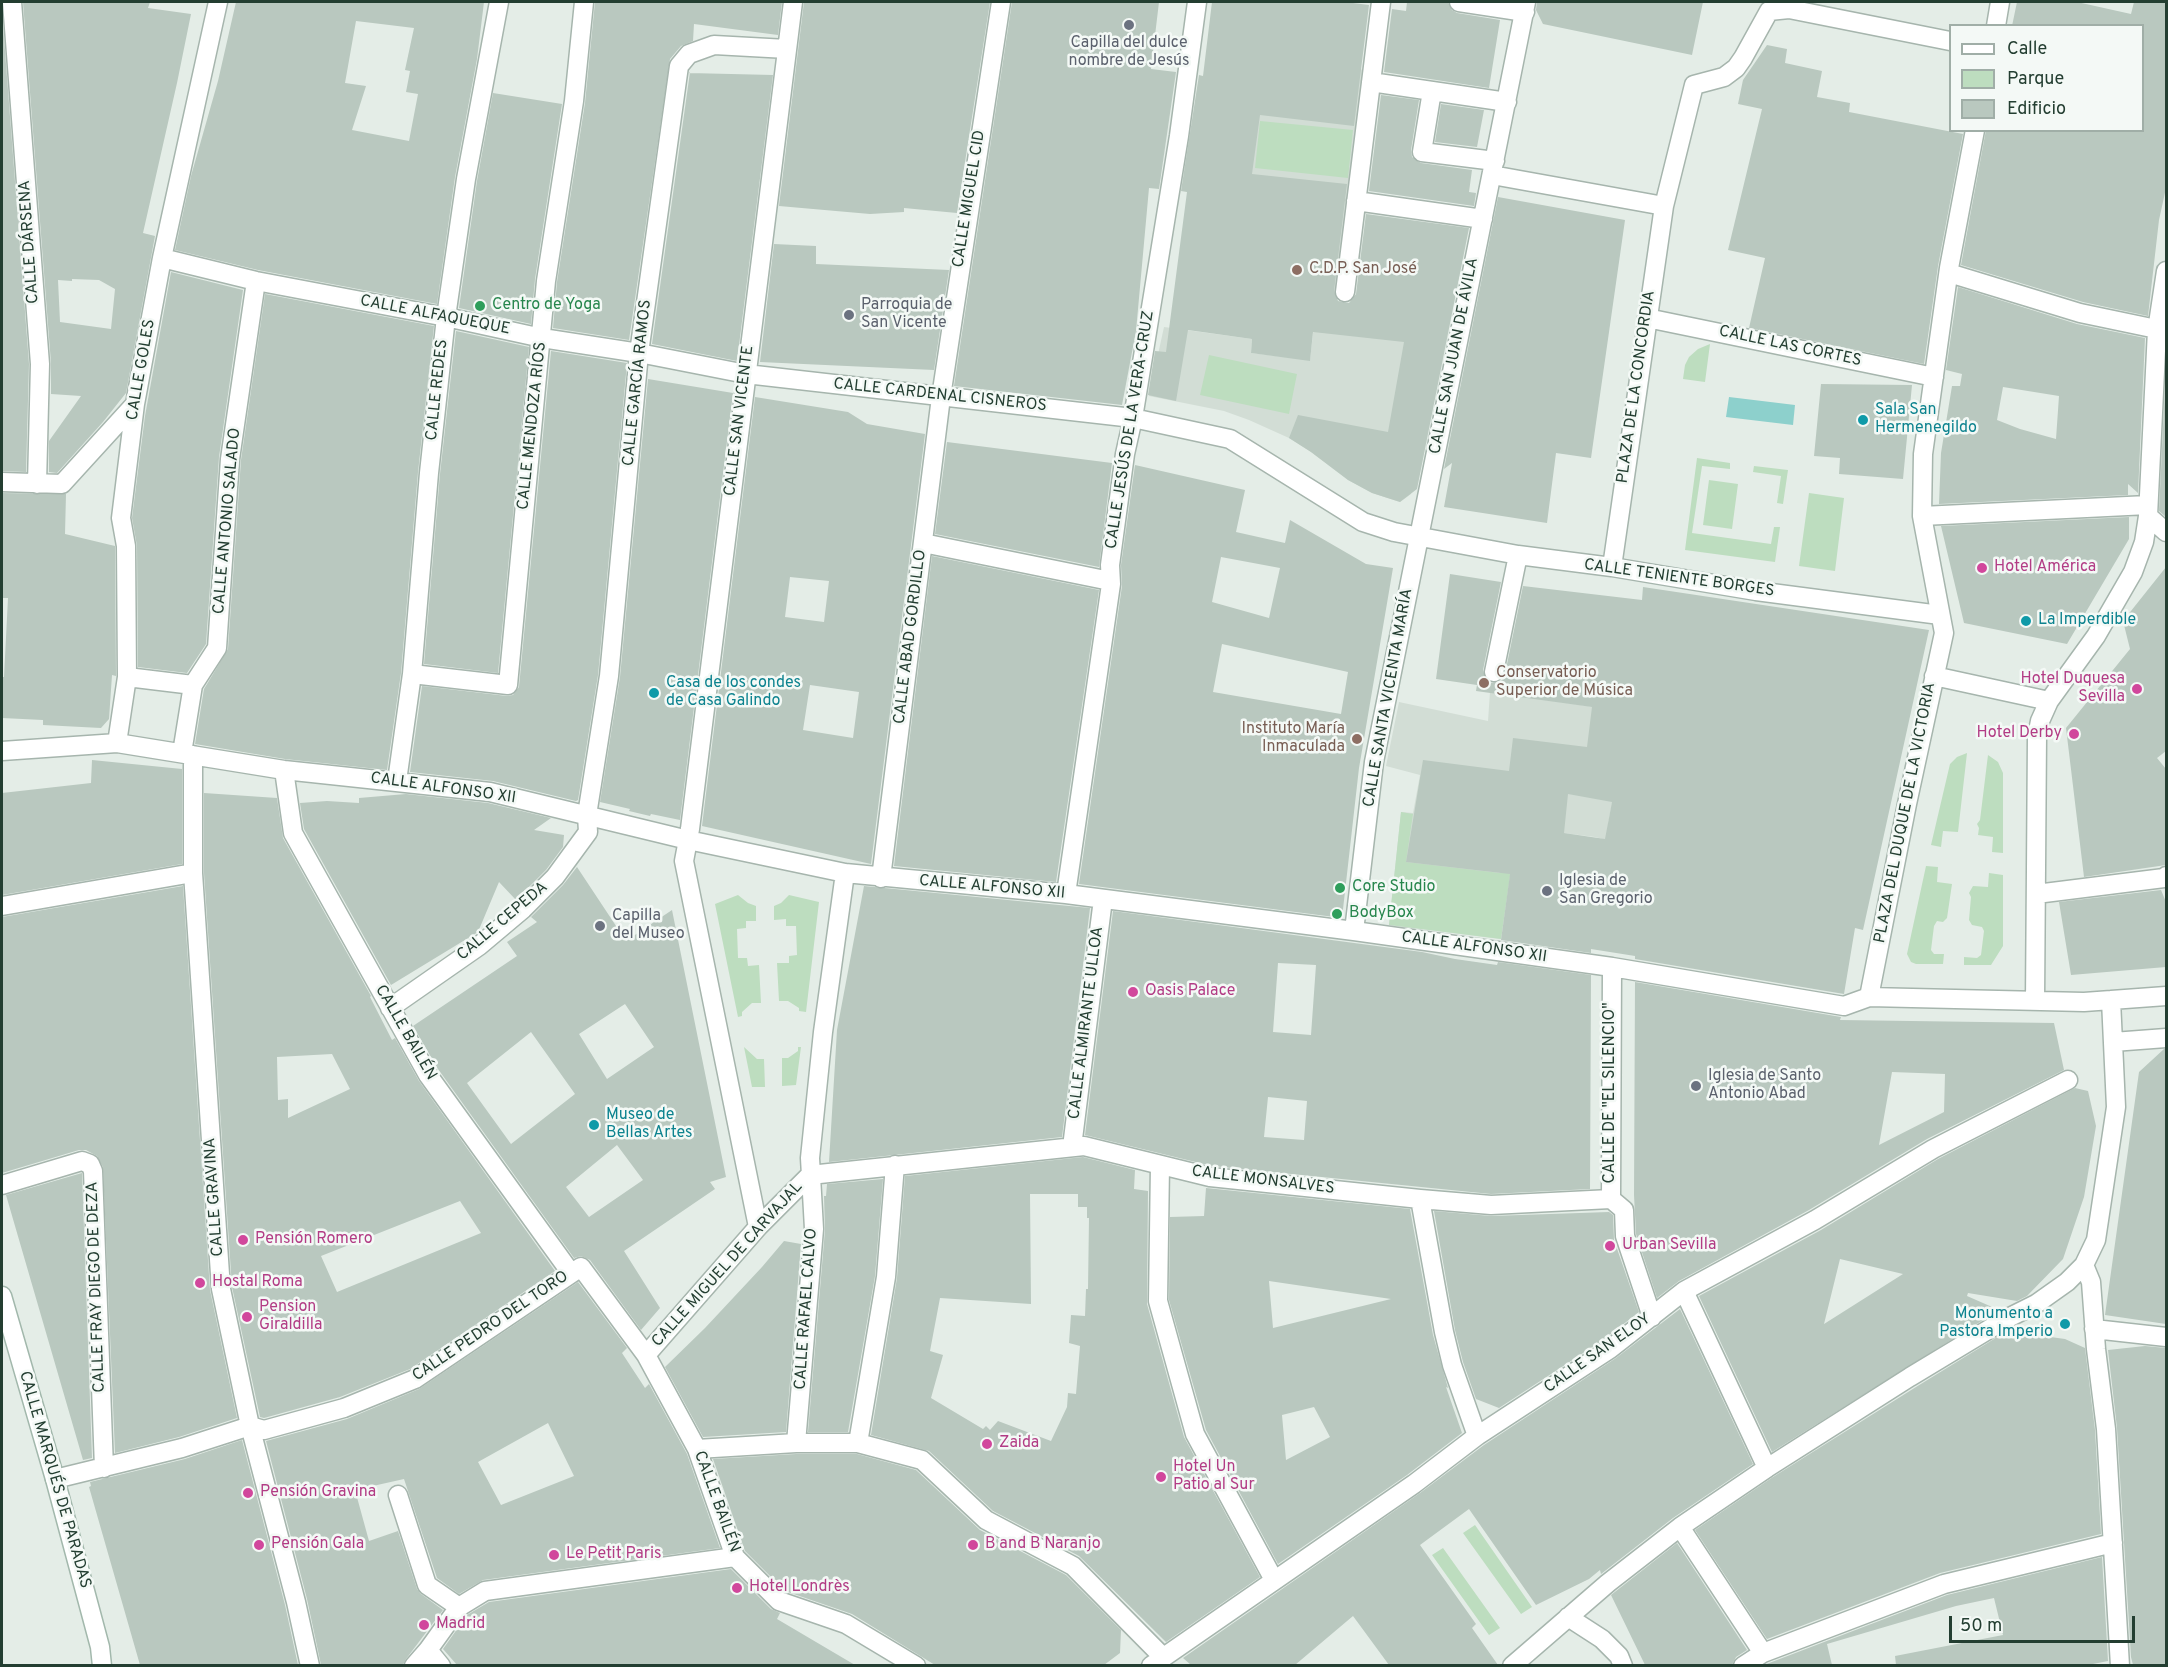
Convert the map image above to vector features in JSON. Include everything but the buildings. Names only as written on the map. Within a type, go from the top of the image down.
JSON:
[{"type":"street","name":"CALLE DÁRSENA","points":[[12,2],[40,364],[37,484]]},
{"type":"street","name":"CALLE GOLES","points":[[117,743],[127,677],[126,546],[121,518],[135,404],[162,258],[215,2]]},
{"type":"street","name":"CALLE REDES","points":[[397,781],[412,674],[429,473],[446,317],[466,179],[499,2]]},
{"type":"street","name":"CALLE MENDOZA RÍOS","points":[[412,674],[508,685],[546,281],[574,101],[584,2]]},
{"type":"street","name":"CALLE SAN VICENTE","points":[[758,1227],[684,861],[793,2]]},
{"type":"street","name":"CALLE MIGUEL CID","points":[[941,397],[1001,2]]},
{"type":"street","name":"CALLE JESÚS DE LA VERA-CRUZ","points":[[1066,894],[1111,584],[1110,564],[1125,454],[1133,418],[1179,136],[1197,2]]},
{"type":"street","points":[[1345,291],[1381,2]]},
{"type":"street","points":[[1459,2],[1526,7]]},
{"type":"street","points":[[1995,24],[2000,2]]},
{"type":"street","points":[[1790,5],[1949,41]]},
{"type":"street","name":"PLAZA DE LA CONCORDIA","points":[[1612,567],[1664,206],[1694,85],[1724,77],[1736,68],[1769,11],[1790,5]]},
{"type":"street","name":"CALLE SAN JUAN DE ÁVILA","points":[[1419,538],[1526,7]]},
{"type":"street","name":"CALLE GARCÍA RAMOS","points":[[587,815],[609,676],[639,353],[679,66],[689,54],[714,45],[787,49]]},
{"type":"street","points":[[1371,82],[1507,102]]},
{"type":"street","points":[[1432,91],[1422,152],[1664,206]]},
{"type":"street","points":[[1934,676],[1942,624],[1922,516],[1923,454],[1949,273],[1976,132]]},
{"type":"street","points":[[1356,201],[1483,219]]},
{"type":"street","name":"CALLE ALFAQUEQUE","points":[[162,258],[256,281],[446,317],[542,338],[639,353],[746,374]]},
{"type":"street","points":[[2035,1001],[2037,736],[2040,721],[2049,701],[2096,636],[2133,572],[2144,542],[2166,271]]},
{"type":"street","points":[[1949,273],[2080,313],[2162,330]]},
{"type":"street","name":"CALLE ANTONIO SALADO","points":[[188,754],[193,685],[217,648],[231,459],[256,281]]},
{"type":"street","name":"CALLE LAS CORTES","points":[[1647,318],[1934,377]]},
{"type":"street","name":"CALLE CARDENAL CISNEROS","points":[[746,374],[1133,418],[1230,439],[1363,522],[1419,538]]},
{"type":"street","name":"CALLE ABAD GORDILLO","points":[[881,878],[941,397]]},
{"type":"street","points":[[2,482],[62,484],[135,404]]},
{"type":"street","points":[[1922,516],[2148,510]]},
{"type":"street","points":[[2148,510],[2166,532]]},
{"type":"street","name":"CALLE TENIENTE BORGES","points":[[1419,538],[1518,555],[1612,567],[1942,624]]},
{"type":"street","name":"CALLE SANTA VICENTA MARÍA","points":[[1354,931],[1374,762],[1419,538]]},
{"type":"street","points":[[923,543],[1110,581]]},
{"type":"street","points":[[1494,672],[1518,555]]},
{"type":"street","name":"PLAZA DEL DUQUE DE LA VICTORIA","points":[[1869,997],[1934,676],[2049,701]]},
{"type":"street","points":[[127,677],[193,685]]},
{"type":"street","name":"CALLE ALFONSO XII","points":[[2,751],[117,743],[284,770],[489,792],[688,840],[845,873],[1066,894],[1354,931],[1612,967],[1844,1006],[1869,997]]},
{"type":"street","name":"CALLE GRAVINA","points":[[188,754],[193,873],[221,1289],[250,1426],[310,1665]]},
{"type":"street","name":"CALLE BAILÉN","points":[[284,770],[293,832],[428,1076],[576,1270],[646,1355],[698,1449],[735,1557],[778,1601],[846,1624],[916,1665]]},
{"type":"street","name":"CALLE CEPEDA","points":[[390,1008],[479,946],[523,909],[555,877],[588,832],[587,815]]},
{"type":"street","points":[[2,906],[193,873]]},
{"type":"street","name":"CALLE RAFAEL CALVO","points":[[796,1443],[814,1230],[810,1174],[823,1032],[845,873]]},
{"type":"street","points":[[2036,894],[2166,879]]},
{"type":"street","name":"CALLE ALMIRANTE ULLOA","points":[[1072,1147],[1103,899]]},
{"type":"street","name":"CALLE DE \"EL SILENCIO\"","points":[[1612,967],[1611,1199],[1624,1210],[1625,1236],[1652,1317]]},
{"type":"street","points":[[1869,997],[2085,1002],[2166,996]]},
{"type":"street","points":[[1514,1665],[1568,1617],[1680,1527],[1767,1468],[1996,1324],[2036,1304],[2067,1282],[2084,1265],[2096,1240],[2116,1107],[2111,1000]]},
{"type":"street","points":[[2113,1042],[2166,1038]]},
{"type":"street","name":"CALLE SAN ELOY","points":[[1157,1661],[1274,1580],[1416,1487],[1477,1436],[1610,1349],[1684,1292],[1818,1225],[1933,1149],[2068,1080]]},
{"type":"street","name":"CALLE MONSALVES","points":[[810,1174],[1084,1146],[1210,1177],[1420,1199],[1491,1205],[1611,1199]]},
{"type":"street","name":"CALLE FRAY DIEGO DE DEZA","points":[[2,1185],[82,1161],[90,1164],[93,1171],[104,1468]]},
{"type":"street","points":[[858,1443],[886,1277],[894,1165]]},
{"type":"street","points":[[1160,1165],[1158,1301],[1195,1434],[1274,1580]]},
{"type":"street","name":"CALLE MIGUEL DE CARVAJAL","points":[[646,1355],[758,1227],[810,1174]]},
{"type":"street","points":[[1420,1199],[1444,1332],[1452,1365],[1477,1436]]},
{"type":"street","points":[[2084,1265],[2091,1282],[2106,1429],[2120,1665]]},
{"type":"street","name":"CALLE PEDRO DEL TORO","points":[[56,1479],[182,1448],[250,1426],[264,1430],[344,1408],[415,1379],[576,1270]]},
{"type":"street","points":[[1684,1292],[1767,1468]]},
{"type":"street","name":"CALLE MARQUÉS DE PARADAS","points":[[2,1296],[56,1479],[100,1647],[102,1665]]},
{"type":"street","points":[[2094,1329],[2166,1337]]},
{"type":"street","points":[[698,1449],[796,1443],[858,1443],[922,1460],[986,1520],[1073,1566],[1157,1661]]},
{"type":"street","points":[[398,1496],[427,1585],[459,1607]]},
{"type":"street","points":[[1680,1527],[1763,1653]]},
{"type":"street","points":[[1743,1665],[1763,1653],[1944,1584],[2113,1543]]},
{"type":"street","points":[[414,1665],[428,1650],[459,1607],[485,1591],[735,1557]]},
{"type":"street","points":[[1568,1617],[1602,1639],[1623,1665]]},
{"type":"street","points":[[428,1650],[441,1665]]},
{"type":"shaded area","name":"C.D.P. San José","points":[[1339,65],[1364,70],[1337,303],[1444,315],[1411,494],[1400,502],[1372,493],[1348,480],[1289,438],[1249,420],[1224,411],[1149,396],[1164,327],[1252,339],[1251,353],[1310,360],[1319,281],[1248,198],[1202,78]]},
{"type":"shaded area","points":[[1490,692],[1630,712],[1608,824],[1673,857],[1595,837],[1517,827],[1501,939],[1389,925],[1401,812],[1413,813],[1420,775],[1386,766],[1399,702],[1488,721]]},
{"type":"green space","points":[[1260,121],[1353,130],[1348,178],[1255,168]]},
{"type":"green space","points":[[1710,344],[1705,382],[1683,379],[1689,357],[1698,349]]},
{"type":"green space","points":[[1209,355],[1297,374],[1289,414],[1200,395]]},
{"type":"green space","points":[[1697,458],[1730,463],[1730,469],[1702,466],[1692,533],[1771,544],[1774,527],[1780,527],[1775,562],[1685,550]]},
{"type":"green space","points":[[1754,466],[1788,470],[1783,504],[1777,503],[1781,476],[1753,472]]},
{"type":"green space","points":[[1709,480],[1738,484],[1732,529],[1703,525]]},
{"type":"green space","points":[[1809,493],[1844,498],[1835,571],[1799,566]]},
{"type":"green space","points":[[1967,753],[1958,832],[1943,831],[1941,847],[1931,845],[1950,764],[1957,757]]},
{"type":"green space","points":[[1988,755],[1998,762],[2003,773],[2003,853],[1992,852],[1993,837],[1978,835],[1977,824],[1980,820]]},
{"type":"green space","points":[[1401,812],[1413,814],[1406,862],[1500,873],[1506,825],[1517,827],[1501,939],[1389,925]]},
{"type":"green space","points":[[1926,866],[1938,867],[1937,882],[1952,884],[1947,918],[1943,922],[1937,921],[1934,926],[1931,950],[1934,954],[1944,954],[1943,964],[1916,964],[1911,962],[1907,954]]},
{"type":"green space","points":[[1989,873],[2003,875],[2003,946],[1991,965],[1964,965],[1964,957],[1977,958],[1981,955],[1984,931],[1982,927],[1972,925],[1969,920],[1971,897],[1969,893],[1973,886],[1988,887]]},
{"type":"green space","points":[[738,895],[756,906],[756,921],[746,921],[746,928],[737,929],[738,958],[747,958],[748,966],[759,965],[761,1003],[752,1003],[742,1012],[742,1016],[738,1017],[715,904]]},
{"type":"green space","points":[[789,895],[819,902],[806,1012],[799,1011],[799,1008],[788,1001],[779,1001],[777,963],[789,963],[789,956],[797,955],[796,926],[786,926],[786,919],[774,920],[774,906]]},
{"type":"green space","points":[[744,1047],[757,1059],[764,1059],[765,1087],[752,1087]]},
{"type":"green space","points":[[798,1047],[801,1047],[796,1085],[782,1086],[782,1058],[788,1058],[798,1051]]},
{"type":"green space","points":[[1475,1525],[1532,1607],[1521,1614],[1463,1533]]},
{"type":"green space","points":[[1443,1548],[1500,1628],[1489,1635],[1432,1555]]},
{"type":"water","points":[[1729,397],[1795,405],[1793,425],[1726,417]]},
{"type":"place","name":"Capilla del dulce nombre de Jesús","points":[[1129,25]]},
{"type":"place","name":"C.D.P. San José","points":[[1297,270]]},
{"type":"place","name":"Centro de Yoga","points":[[480,306]]},
{"type":"place","name":"Parroquia de San Vicente","points":[[849,315]]},
{"type":"place","name":"Sala San Hermenegildo","points":[[1863,420]]},
{"type":"place","name":"Hotel América","points":[[1982,568]]},
{"type":"place","name":"La Imperdible","points":[[2026,621]]},
{"type":"place","name":"Conservatorio Superior de Música","points":[[1484,683]]},
{"type":"place","name":"Hotel Duquesa Sevilla","points":[[2137,689]]},
{"type":"place","name":"Casa de los condes de Casa Galindo","points":[[654,693]]},
{"type":"place","name":"Hotel Derby","points":[[2074,734]]},
{"type":"place","name":"Instituto María Inmaculada","points":[[1357,739]]},
{"type":"place","name":"Core Studio","points":[[1340,888]]},
{"type":"place","name":"Iglesia de San Gregorio","points":[[1547,891]]},
{"type":"place","name":"BodyBox","points":[[1337,914]]},
{"type":"place","name":"Capilla del Museo","points":[[600,926]]},
{"type":"place","name":"Oasis Palace","points":[[1133,992]]},
{"type":"place","name":"Iglesia de Santo Antonio Abad","points":[[1696,1086]]},
{"type":"place","name":"Museo de Bellas Artes","points":[[594,1125]]},
{"type":"place","name":"Pensión Romero","points":[[243,1240]]},
{"type":"place","name":"Urban Sevilla","points":[[1610,1246]]},
{"type":"place","name":"Hostal Roma","points":[[200,1283]]},
{"type":"place","name":"Pension Giraldilla","points":[[247,1317]]},
{"type":"place","name":"Monumento a Pastora Imperio","points":[[2065,1324]]},
{"type":"place","name":"Zaida","points":[[987,1444]]},
{"type":"place","name":"Hotel Un Patio al Sur","points":[[1161,1477]]},
{"type":"place","name":"Pensión Gravina","points":[[248,1493]]},
{"type":"place","name":"Pensión Gala","points":[[259,1545]]},
{"type":"place","name":"B and B Naranjo","points":[[973,1545]]},
{"type":"place","name":"Le Petit Paris","points":[[554,1555]]},
{"type":"place","name":"Hotel Londrès","points":[[737,1588]]},
{"type":"place","name":"Madrid","points":[[424,1625]]}]
